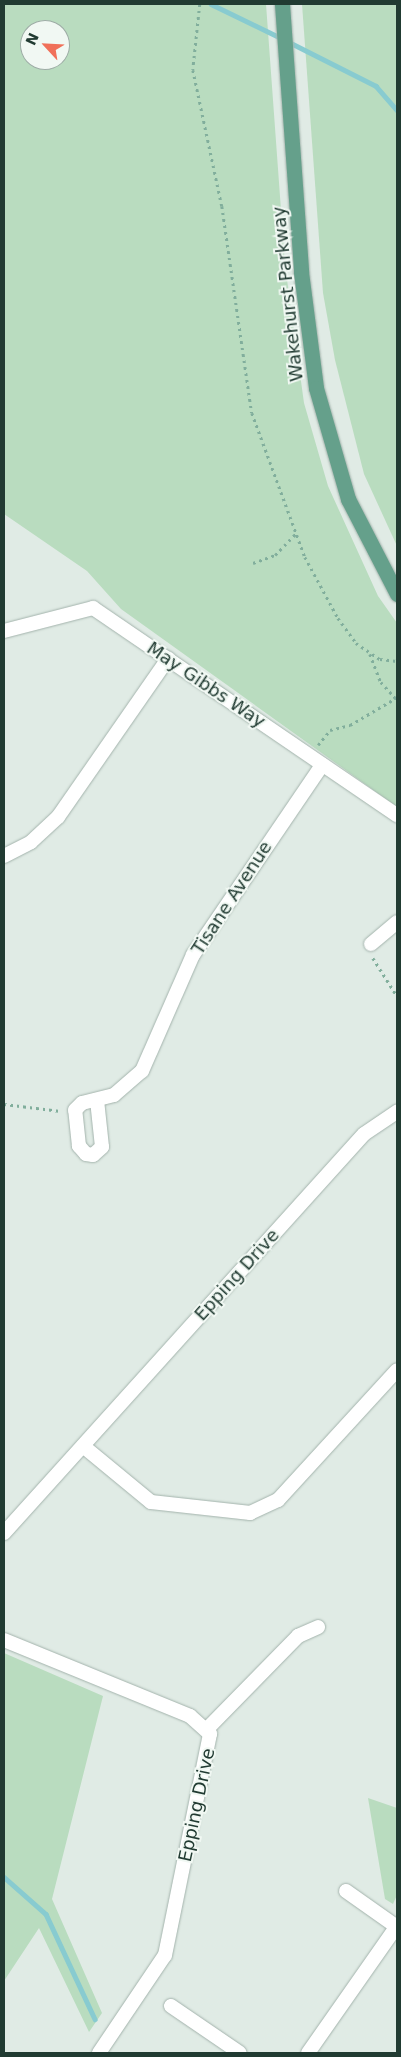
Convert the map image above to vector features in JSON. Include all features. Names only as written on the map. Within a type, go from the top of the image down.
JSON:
[{"type":"main road","name":"Wakehurst Parkway","points":[[282,4],[301,272],[316,388],[348,500],[397,594]]},
{"type":"street","name":"May Gibbs Way","points":[[4,631],[93,608],[397,815]]},
{"type":"street","points":[[4,856],[31,842],[58,817],[168,659]]},
{"type":"street","name":"Tisane Avenue","points":[[74,1115],[78,1105],[97,1100],[128,1086],[142,1071],[193,955],[316,761]]},
{"type":"street","points":[[371,944],[397,922]]},
{"type":"street","points":[[74,1115],[82,1152],[99,1152],[103,1141],[97,1100]]},
{"type":"street","name":"Epping Drive","points":[[4,1533],[364,1134],[397,1112]]},
{"type":"street","points":[[83,1446],[151,1502],[250,1514],[278,1500],[397,1370]]},
{"type":"street","points":[[208,1728],[298,1636],[318,1627]]},
{"type":"street","name":"Epping Drive","points":[[4,1640],[190,1716],[208,1728],[210,1743],[165,1955],[98,2053]]},
{"type":"street","points":[[308,2053],[397,1926],[346,1891]]},
{"type":"street","points":[[171,2006],[240,2053]]},
{"type":"path","points":[[200,4],[193,70],[222,206],[252,413],[296,533],[338,618],[356,643],[369,652],[397,661]]},
{"type":"path","points":[[253,563],[275,555],[296,533]]},
{"type":"path","points":[[316,761],[330,730],[350,725],[397,699],[381,682],[369,652]]},
{"type":"path","points":[[371,944],[374,964],[397,996]]},
{"type":"path","points":[[4,1104],[74,1115]]},
{"type":"green space","points":[[4,4],[266,4],[285,265],[304,403],[328,486],[378,596],[397,623],[397,807],[121,609],[87,571],[4,514]]},
{"type":"green space","points":[[302,4],[397,4],[397,546],[364,474],[335,360],[323,293]]},
{"type":"green space","points":[[4,1653],[103,1696],[52,1899],[102,2013],[89,2032],[39,1928],[4,1981]]},
{"type":"green space","points":[[368,1798],[397,1808],[397,1895],[393,1904],[385,1899]]},
{"type":"waterway","points":[[211,4],[281,38]]},
{"type":"waterway","points":[[287,41],[376,86],[397,110]]},
{"type":"waterway","points":[[4,1877],[46,1914],[95,2019]]}]
